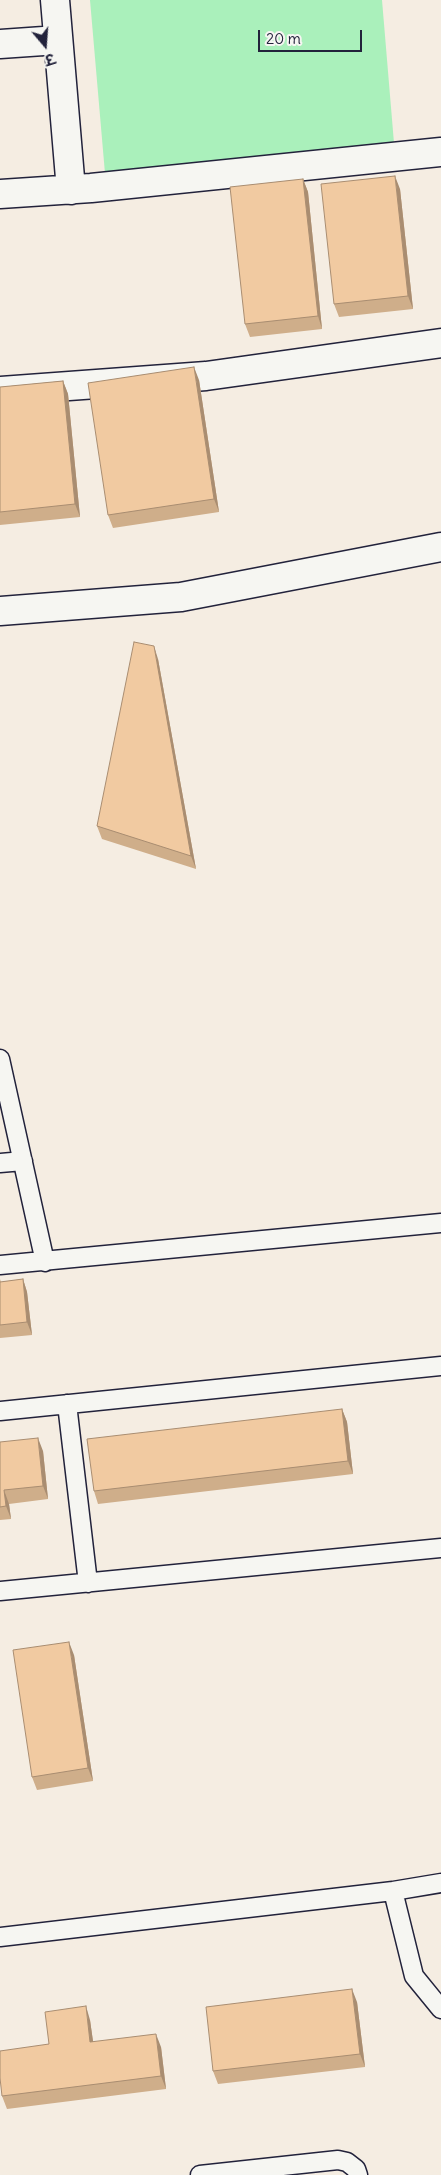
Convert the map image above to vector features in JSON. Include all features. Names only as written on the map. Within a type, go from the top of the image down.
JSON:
[{"type":"street","points":[[55,0],[71,190]]},
{"type":"street","points":[[0,44],[58,40]]},
{"type":"street","points":[[0,194],[71,190],[441,152]]},
{"type":"street","points":[[0,391],[206,376],[441,344]]},
{"type":"street","points":[[0,611],[181,597],[441,547]]},
{"type":"lane","points":[[0,1059],[45,1262]]},
{"type":"lane","points":[[0,1163],[22,1160]]},
{"type":"lane","points":[[0,1265],[441,1223]]},
{"type":"lane","points":[[0,1411],[441,1366]]},
{"type":"lane","points":[[67,1404],[88,1583]]},
{"type":"lane","points":[[0,1591],[441,1548]]},
{"type":"lane","points":[[0,1937],[394,1891],[441,1882]]},
{"type":"lane","points":[[394,1891],[414,1976],[441,2009]]},
{"type":"lane","points":[[200,2175],[338,2160],[347,2162],[356,2169],[358,2175]]},
{"type":"green space","points":[[90,0],[382,0],[396,167],[106,185]]},
{"type":"building","points":[[395,176],[408,296],[334,304],[321,184]]},
{"type":"building","points":[[303,179],[318,316],[245,324],[230,187]]},
{"type":"building","points":[[194,367],[214,499],[108,515],[88,383]]},
{"type":"building","points":[[63,381],[75,504],[0,512],[0,387]]},
{"type":"building","points":[[134,642],[154,646],[191,856],[97,826]]},
{"type":"building","points":[[23,1279],[27,1322],[0,1325],[0,1282]]},
{"type":"building","points":[[342,1409],[348,1461],[94,1491],[87,1439]]},
{"type":"building","points":[[38,1438],[43,1486],[4,1490],[6,1506],[0,1507],[0,1442]]},
{"type":"building","points":[[69,1642],[88,1768],[32,1777],[13,1650]]},
{"type":"building","points":[[352,1989],[360,2054],[213,2071],[206,2007]]},
{"type":"building","points":[[86,2006],[90,2042],[156,2034],[161,2076],[2,2096],[0,2051],[49,2044],[45,2012]]}]
